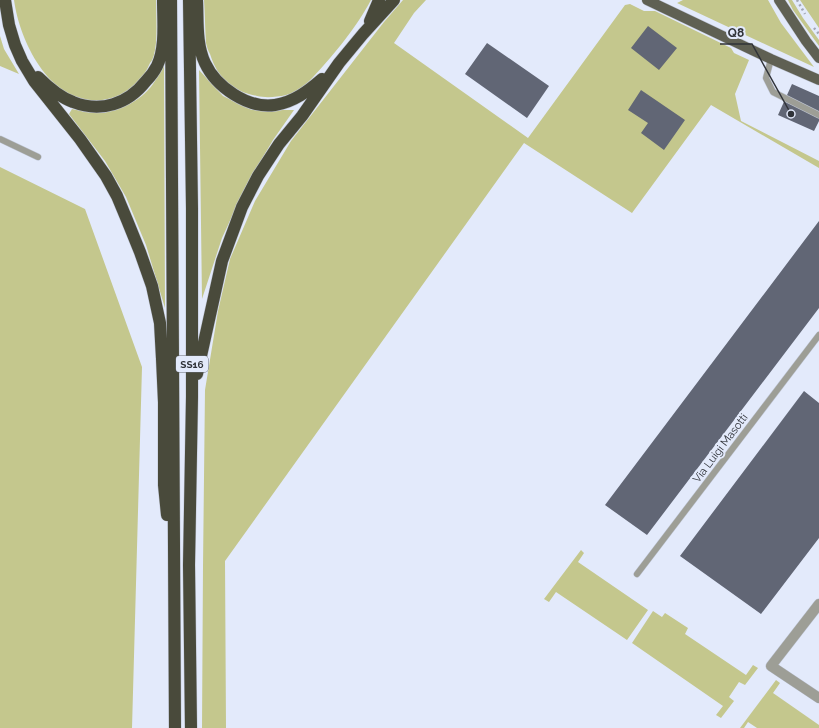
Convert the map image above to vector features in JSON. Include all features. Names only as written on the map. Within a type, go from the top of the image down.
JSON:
[{"type":"highway","points":[[5,0],[9,26],[22,61],[34,81],[80,139],[106,176],[127,220],[152,286],[160,323],[164,402],[164,485],[174,580]]},
{"type":"highway","points":[[22,61],[49,88],[72,102],[84,106],[97,107],[108,106],[119,102],[130,97],[140,89],[157,66],[162,51],[163,0]]},
{"type":"highway","name":"SS16","points":[[172,0],[175,728]]},
{"type":"highway","name":"SS16","points":[[189,0],[192,208],[192,397],[189,565],[191,728]]},
{"type":"highway","points":[[197,0],[200,48],[206,64],[221,84],[240,98],[262,104],[274,105],[286,102],[309,90],[339,63]]},
{"type":"highway","points":[[363,34],[379,0]]},
{"type":"highway","points":[[192,397],[222,261],[242,207],[258,176],[279,144],[302,116],[339,63],[394,0]]},
{"type":"main road","points":[[647,0],[771,59],[819,80]]},
{"type":"main road","points":[[779,0],[819,58]]},
{"type":"street","points":[[819,604],[771,666],[819,698]]},
{"type":"lane","points":[[771,59],[766,78],[773,92],[819,115]]},
{"type":"lane","points":[[0,139],[38,157]]},
{"type":"lane","name":"Via Luigi Masotti","points":[[637,574],[819,335]]},
{"type":"green space","points":[[14,0],[156,0],[156,35],[153,58],[139,81],[122,94],[100,100],[80,99],[63,90],[48,77],[35,59],[25,40],[18,20]]},
{"type":"green space","points":[[204,0],[371,0],[345,40],[305,86],[292,93],[280,96],[262,97],[248,94],[233,87],[217,70],[206,43]]},
{"type":"green space","points":[[403,0],[426,0],[414,13],[394,43],[528,138],[625,5],[630,4],[644,11],[655,11],[731,48],[734,53],[749,60],[735,94],[741,121],[819,161],[819,168],[711,105],[632,213],[524,143],[225,561],[226,728],[202,728],[205,390],[218,311],[230,259],[255,201],[291,141]]},
{"type":"green space","points":[[683,0],[768,0],[781,23],[814,67],[677,3]]},
{"type":"green space","points":[[788,0],[792,0],[819,40],[819,46],[793,10]]},
{"type":"green space","points":[[800,0],[819,0],[819,28]]},
{"type":"green space","points":[[0,36],[4,49],[19,74],[0,66]]},
{"type":"green space","points":[[164,61],[165,308],[146,245],[126,197],[105,161],[69,114],[72,109],[87,112],[105,112],[124,107],[147,91],[158,76]]},
{"type":"green space","points":[[199,70],[223,96],[252,110],[294,110],[273,140],[247,184],[222,238],[202,299]]},
{"type":"green space","points":[[0,167],[85,209],[142,367],[132,728],[0,728]]},
{"type":"green space","points":[[581,550],[584,553],[578,562],[648,610],[627,640],[556,592],[549,602],[544,599]]},
{"type":"green space","points":[[653,611],[662,617],[665,613],[688,628],[685,634],[746,675],[753,665],[758,668],[745,685],[739,682],[729,697],[734,701],[721,718],[716,715],[723,706],[632,643]]},
{"type":"green space","points":[[776,680],[780,683],[773,693],[819,725],[819,728],[757,728],[748,722],[744,728],[740,728]]},
{"type":"building","points":[[648,26],[677,48],[659,70],[631,48]]},
{"type":"building","points":[[487,43],[549,86],[527,118],[465,74]]},
{"type":"building","points":[[792,84],[819,96],[819,121],[814,131],[778,115]]},
{"type":"building","points":[[641,90],[685,120],[664,150],[641,133],[648,123],[628,110]]},
{"type":"building","points":[[819,221],[819,308],[647,535],[605,505]]},
{"type":"building","points":[[804,391],[819,403],[819,538],[761,614],[680,556]]},
{"type":"place","name":"Q8","points":[[791,114]]}]
